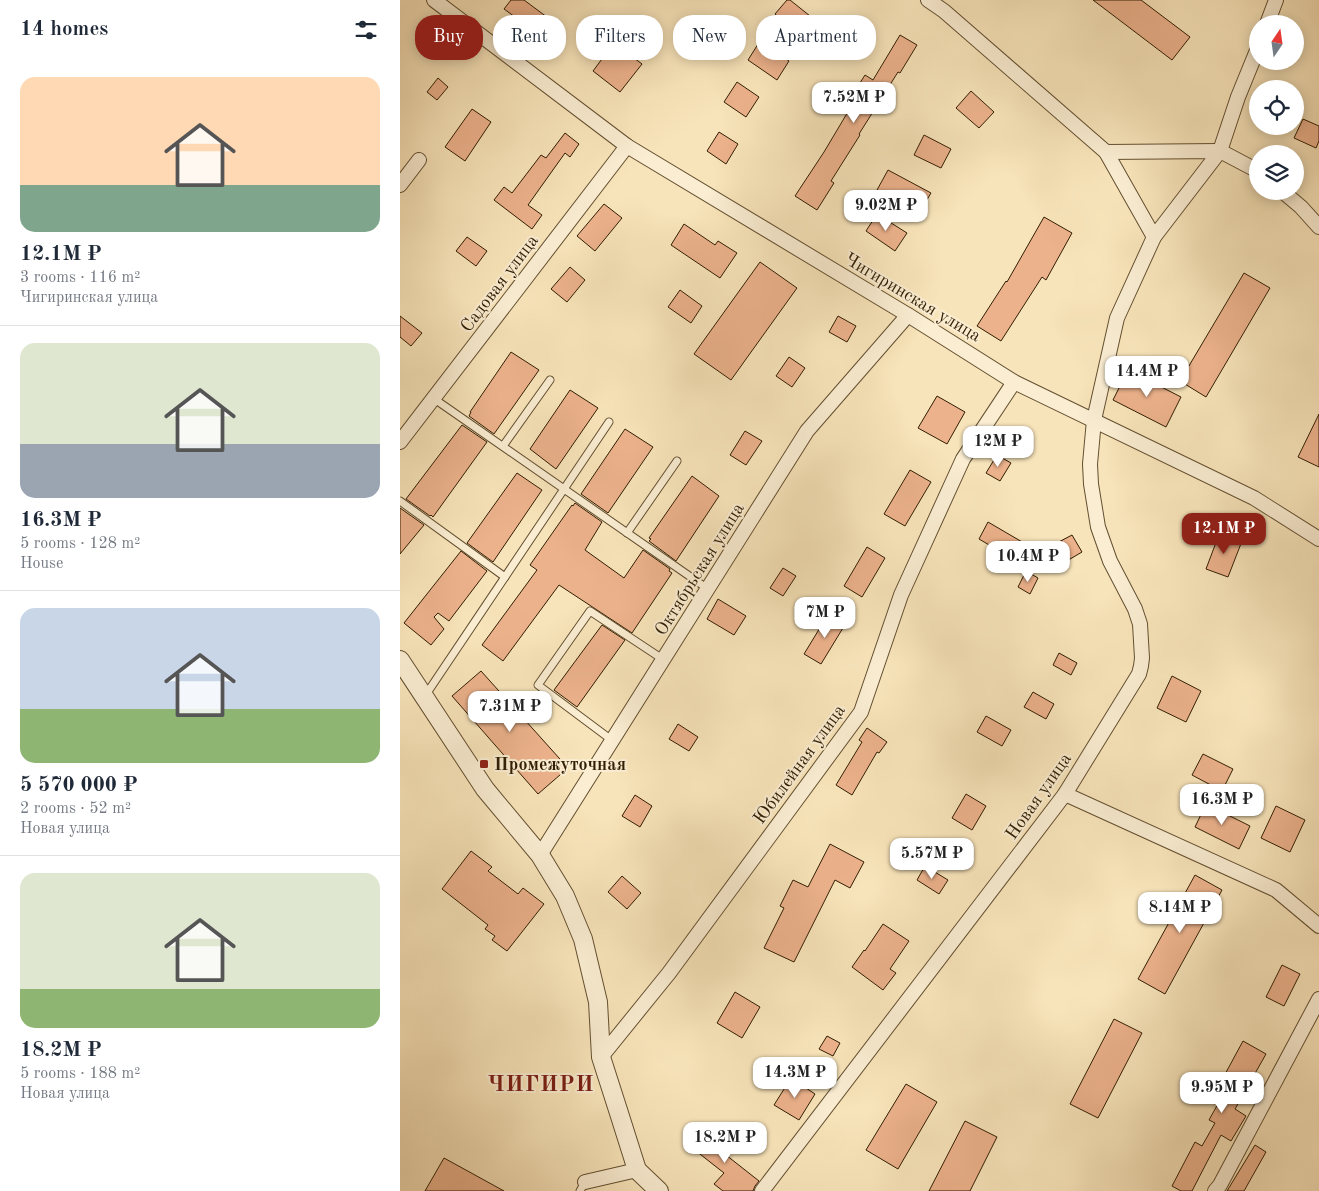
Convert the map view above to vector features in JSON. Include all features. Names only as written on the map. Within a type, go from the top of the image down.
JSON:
[{"type":"street","name":"Чигиринская улица","points":[[434,0],[627,146],[1014,382],[1254,498],[1319,539]]},
{"type":"street","points":[[928,0],[942,6],[1106,152],[1154,237]]},
{"type":"street","points":[[1270,15],[1276,0]]},
{"type":"street","name":"Новая улица","points":[[762,1191],[1065,794],[1139,674],[1141,666],[1140,624],[1135,609],[1110,561],[1098,527],[1091,484],[1090,464],[1094,420],[1117,318],[1154,237],[1220,151],[1249,70]]},
{"type":"street","name":"Садовая улица","points":[[400,442],[627,146]]},
{"type":"street","points":[[1106,152],[1220,151],[1249,166]]},
{"type":"street","points":[[400,185],[419,160]]},
{"type":"street","points":[[1293,200],[1319,227]]},
{"type":"street","name":"Октябрьская улица","points":[[540,856],[807,431],[908,316]]},
{"type":"street","name":"Юбилейная улица","points":[[601,1057],[670,973],[861,712],[901,595],[963,458],[1014,382]]},
{"type":"street","points":[[400,660],[485,789],[540,856],[565,896],[583,939],[598,1002],[601,1057],[637,1170],[659,1191]]},
{"type":"street","points":[[1065,794],[1276,890],[1319,926]]},
{"type":"street","points":[[1215,1191],[1225,1176],[1319,999]]},
{"type":"street","points":[[582,1187],[637,1170]]},
{"type":"lane","points":[[502,446],[550,380]]},
{"type":"lane","points":[[433,398],[708,589]]},
{"type":"lane","points":[[424,696],[609,422]]},
{"type":"lane","points":[[627,533],[676,461]]},
{"type":"lane","points":[[400,501],[505,577]]},
{"type":"lane","points":[[613,741],[538,685],[590,611],[664,660]]},
{"type":"building","points":[[511,0],[524,0],[544,15],[512,15],[504,9]]},
{"type":"building","points":[[787,0],[790,0],[809,15],[776,15],[775,14]]},
{"type":"building","points":[[1093,0],[1141,0],[1190,37],[1172,60]]},
{"type":"building","points":[[900,35],[917,45],[859,134],[831,181],[834,183],[817,210],[795,196],[852,105],[848,102],[865,75],[873,80]]},
{"type":"building","points":[[756,47],[756,60],[789,61],[777,80],[748,60]]},
{"type":"building","points":[[601,60],[637,60],[642,64],[620,92],[593,71]]},
{"type":"building","points":[[438,78],[448,87],[437,100],[427,92]]},
{"type":"building","points":[[737,82],[759,97],[746,117],[724,102]]},
{"type":"building","points":[[971,91],[994,112],[979,128],[956,108]]},
{"type":"building","points":[[472,109],[491,122],[465,161],[445,147]]},
{"type":"building","points":[[1304,119],[1319,126],[1319,141],[1316,148],[1294,138],[1295,135],[1304,135]]},
{"type":"building","points":[[719,132],[738,144],[726,164],[707,151]]},
{"type":"building","points":[[565,133],[579,144],[570,157],[565,153],[528,205],[542,215],[532,229],[494,200],[504,187],[512,193],[541,155],[546,158]]},
{"type":"building","points":[[924,135],[951,149],[941,168],[914,155]]},
{"type":"building","points":[[888,170],[931,193],[919,213],[877,190]]},
{"type":"building","points":[[604,204],[622,218],[595,251],[577,236]]},
{"type":"building","points":[[877,214],[907,233],[895,251],[866,231]]},
{"type":"building","points":[[1044,217],[1072,233],[1046,280],[1042,277],[1001,341],[977,326],[1007,282]]},
{"type":"building","points":[[684,224],[715,245],[718,241],[737,253],[720,278],[671,245]]},
{"type":"building","points":[[467,237],[487,251],[476,266],[456,251]]},
{"type":"building","points":[[760,262],[797,288],[731,380],[694,354]]},
{"type":"building","points":[[570,267],[585,280],[567,302],[551,289]]},
{"type":"building","points":[[1244,273],[1270,288],[1206,397],[1180,381]]},
{"type":"building","points":[[680,290],[702,306],[691,323],[668,307]]},
{"type":"building","points":[[400,316],[422,333],[411,346],[400,337]]},
{"type":"building","points":[[838,316],[856,326],[847,342],[829,332]]},
{"type":"building","points":[[511,352],[539,370],[494,434],[469,416]]},
{"type":"building","points":[[789,357],[805,368],[792,387],[776,376]]},
{"type":"building","points":[[1128,370],[1181,397],[1166,427],[1113,400]]},
{"type":"building","points":[[570,390],[598,408],[556,469],[530,449]]},
{"type":"building","points":[[937,396],[965,412],[947,444],[918,428]]},
{"type":"building","points":[[1319,414],[1319,467],[1298,457]]},
{"type":"building","points":[[462,425],[487,442],[433,517],[430,516],[406,499]]},
{"type":"building","points":[[625,429],[653,447],[608,513],[581,494]]},
{"type":"building","points":[[745,431],[762,441],[746,465],[730,455]]},
{"type":"building","points":[[997,455],[1011,463],[1000,481],[986,473]]},
{"type":"building","points":[[910,470],[931,482],[905,526],[884,514]]},
{"type":"building","points":[[517,473],[542,490],[493,562],[467,543]]},
{"type":"building","points":[[692,476],[719,496],[676,561],[649,541],[651,539],[649,538]]},
{"type":"building","points":[[575,503],[602,522],[585,550],[624,578],[643,550],[670,569],[669,571],[672,573],[632,633],[559,585],[503,661],[482,645],[537,570],[530,565]]},
{"type":"building","points":[[400,508],[424,525],[400,554]]},
{"type":"building","points":[[988,522],[1029,546],[1020,563],[979,539]]},
{"type":"building","points":[[1220,532],[1242,541],[1228,577],[1206,569]]},
{"type":"building","points":[[1072,535],[1082,552],[1065,562],[1055,544]]},
{"type":"building","points":[[867,547],[885,558],[862,597],[844,586]]},
{"type":"building","points":[[461,551],[487,571],[449,621],[438,613],[434,617],[444,629],[431,645],[404,623]]},
{"type":"building","points":[[783,568],[796,576],[783,596],[770,588]]},
{"type":"building","points":[[1026,571],[1038,578],[1030,594],[1018,587]]},
{"type":"building","points":[[718,599],[746,616],[734,635],[707,619]]},
{"type":"building","points":[[829,613],[846,623],[821,664],[804,654]]},
{"type":"building","points":[[602,625],[625,640],[577,707],[554,690]]},
{"type":"building","points":[[1059,653],[1077,663],[1071,675],[1053,665]]},
{"type":"building","points":[[481,671],[568,768],[538,794],[452,696]]},
{"type":"building","points":[[1172,676],[1201,691],[1186,722],[1157,708]]},
{"type":"building","points":[[1033,692],[1054,704],[1046,719],[1024,707]]},
{"type":"building","points":[[986,716],[1011,730],[1002,746],[977,732]]},
{"type":"building","points":[[678,724],[698,737],[689,751],[669,739]]},
{"type":"building","points":[[867,728],[887,742],[879,753],[877,752],[852,795],[836,785],[862,742],[859,740]]},
{"type":"building","points":[[1203,754],[1233,769],[1222,791],[1192,775]]},
{"type":"building","points":[[966,794],[986,806],[972,830],[952,818]]},
{"type":"building","points":[[635,795],[652,806],[640,827],[622,816]]},
{"type":"building","points":[[1206,804],[1250,826],[1239,849],[1195,827]]},
{"type":"building","points":[[1276,806],[1305,820],[1290,852],[1261,838]]},
{"type":"building","points":[[830,844],[864,862],[850,888],[835,880],[794,962],[764,948],[784,908],[780,906],[793,880],[808,887]]},
{"type":"building","points":[[471,851],[492,867],[488,871],[518,894],[523,888],[544,904],[507,951],[492,940],[495,936],[485,929],[488,925],[442,889]]},
{"type":"building","points":[[925,866],[948,880],[939,894],[917,880]]},
{"type":"building","points":[[1195,875],[1222,890],[1165,994],[1138,979]]},
{"type":"building","points":[[622,876],[641,893],[627,909],[608,892]]},
{"type":"building","points":[[883,924],[909,941],[890,969],[896,973],[883,990],[852,967]]},
{"type":"building","points":[[1282,965],[1300,974],[1284,1006],[1266,997]]},
{"type":"building","points":[[735,992],[760,1007],[742,1038],[717,1023]]},
{"type":"building","points":[[1114,1019],[1142,1033],[1098,1118],[1070,1104]]},
{"type":"building","points":[[827,1036],[840,1043],[833,1056],[819,1049]]},
{"type":"building","points":[[1243,1041],[1266,1054],[1235,1109],[1246,1116],[1231,1141],[1221,1135],[1192,1191],[1181,1191],[1172,1186],[1195,1142],[1202,1146],[1215,1123],[1209,1120],[1224,1093],[1217,1089]]},
{"type":"building","points":[[791,1078],[815,1094],[799,1120],[774,1105]]},
{"type":"building","points":[[906,1084],[937,1102],[898,1169],[866,1150]]},
{"type":"building","points":[[965,1121],[997,1137],[970,1191],[929,1191]]},
{"type":"building","points":[[715,1131],[734,1145],[726,1155],[759,1181],[753,1191],[723,1191],[714,1184],[724,1173],[691,1147],[702,1134],[709,1140]]},
{"type":"building","points":[[1255,1145],[1266,1152],[1244,1191],[1227,1191]]},
{"type":"building","points":[[444,1158],[504,1191],[425,1191]]},
{"type":"place","name":"Промежуточная","points":[[484,764]]},
{"type":"district","name":"ЧИГИРИ","points":[[541,1083]]}]
